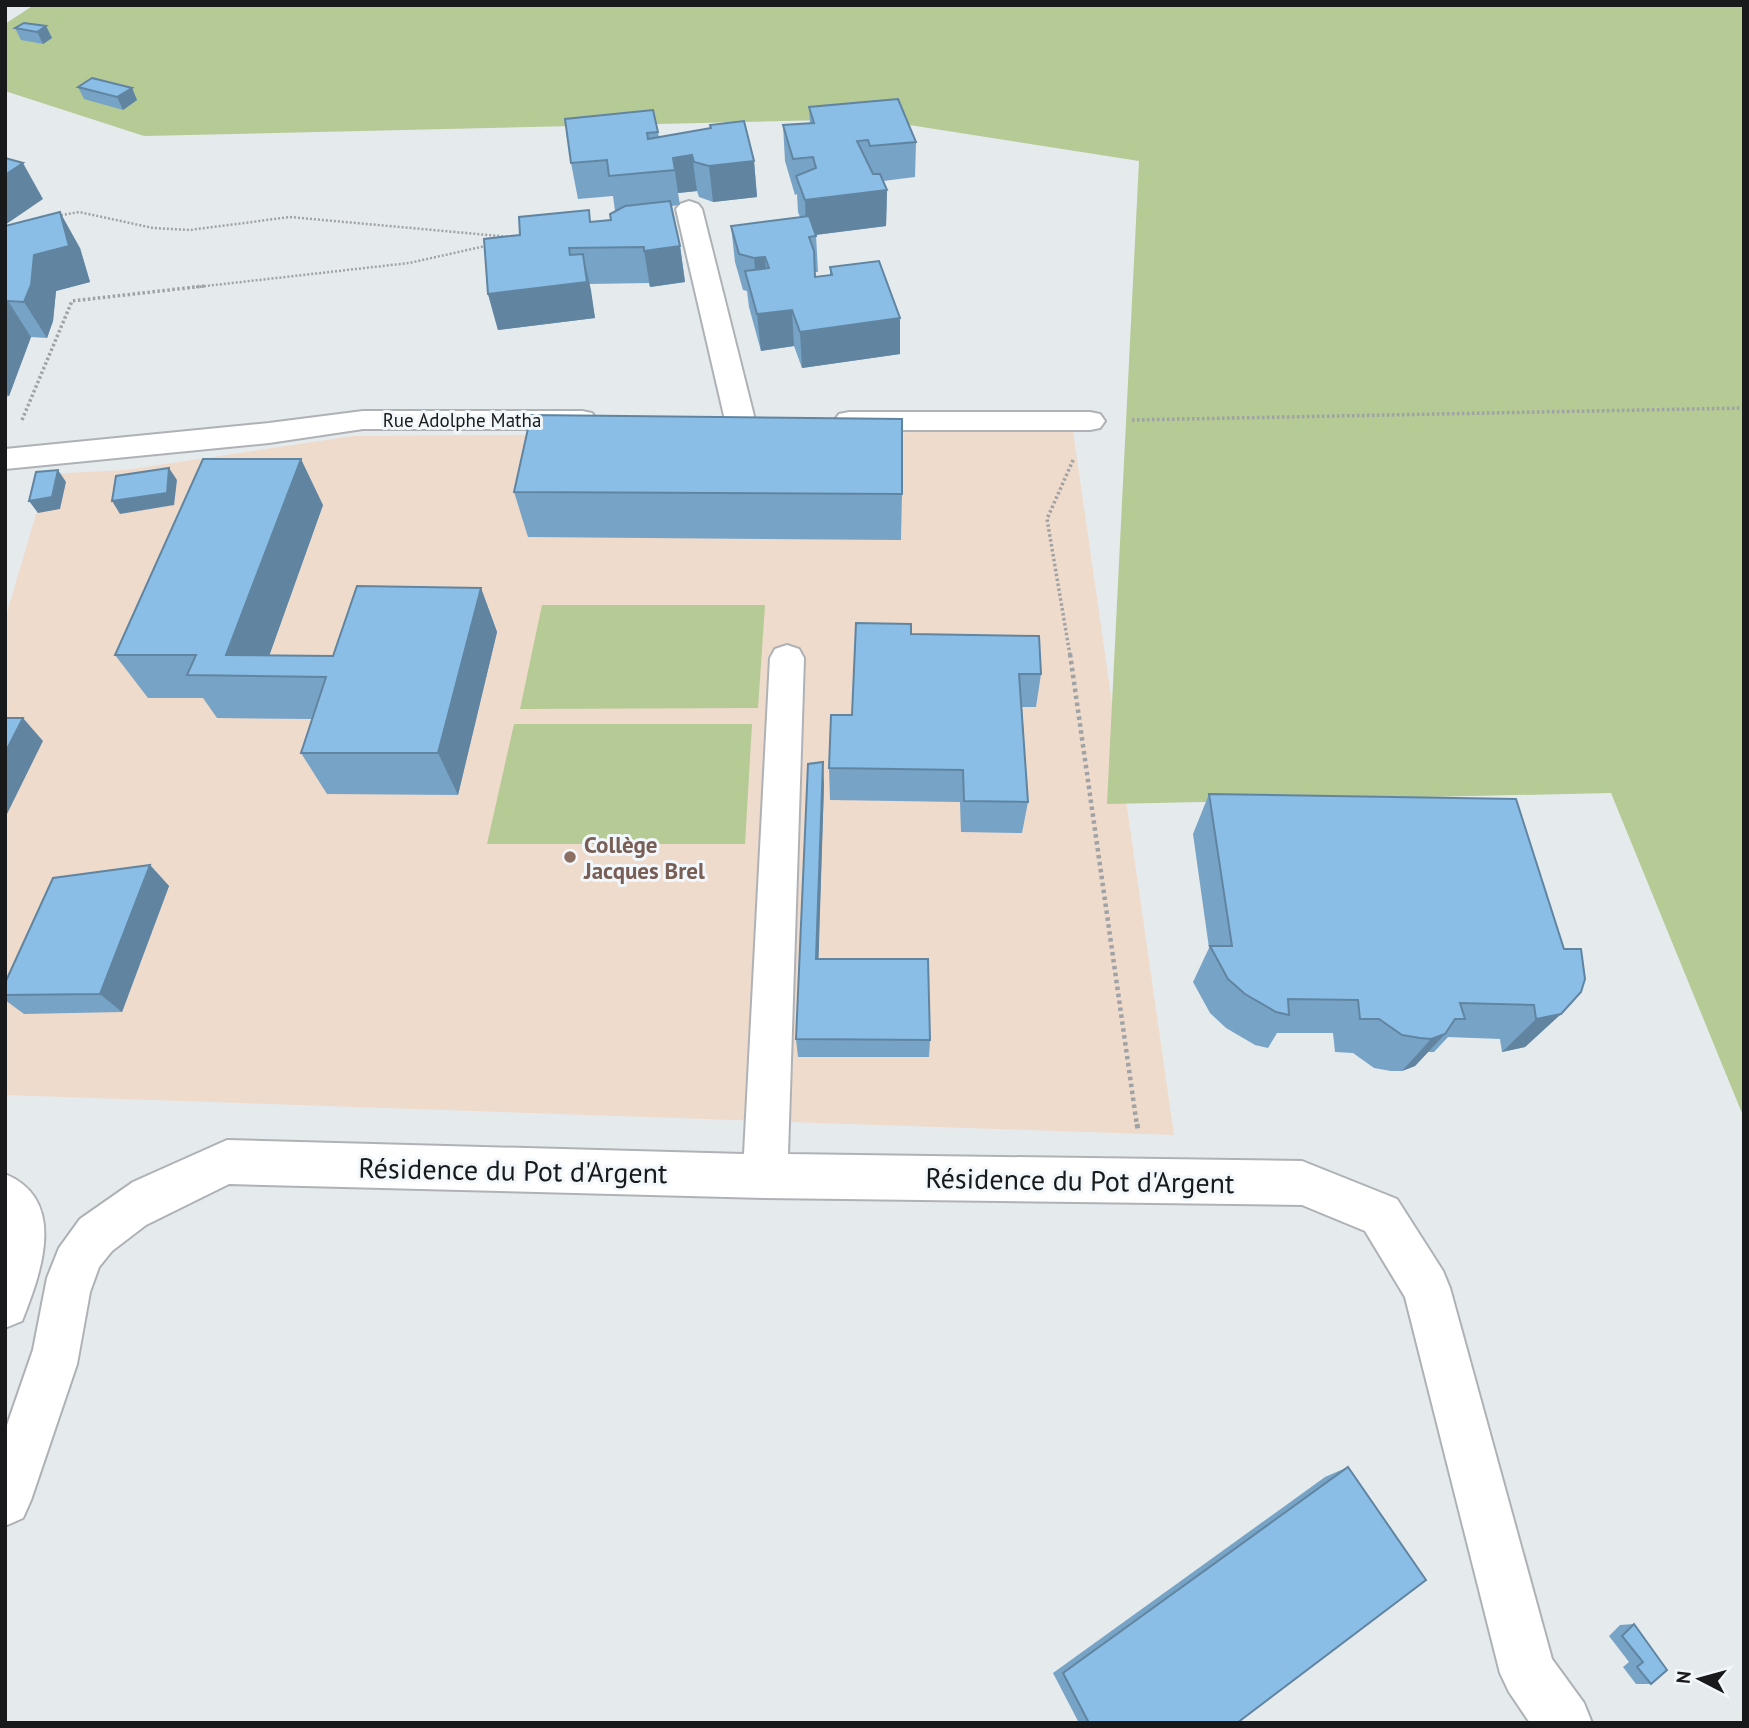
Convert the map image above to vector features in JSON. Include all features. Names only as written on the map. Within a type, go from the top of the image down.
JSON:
[{"type":"street","points":[[690,209],[740,420]]},
{"type":"street","name":"Rue Adolphe Matha","points":[[5,459],[269,433],[363,419],[614,420]]},
{"type":"street","points":[[824,421],[1090,421]]},
{"type":"street","points":[[765,1176],[787,658]]},
{"type":"street","name":"Résidence du Pot d'Argent","points":[[83,1251],[112,1221],[136,1206],[227,1162],[765,1176],[1302,1183],[1381,1215],[1426,1288],[1528,1674],[1564,1723]]},
{"type":"street","points":[[5,1196],[21,1214],[18,1273],[5,1306]]},
{"type":"street","points":[[5,1306],[37,1275],[83,1251]]},
{"type":"street","points":[[5,1500],[54,1361],[65,1294],[83,1251]]},
{"type":"path","points":[[5,459],[72,301],[409,263],[521,237],[494,237],[290,217],[190,230],[153,228],[79,212],[48,217]]},
{"type":"path","points":[[1145,1180],[1075,682],[1047,519],[1090,421],[1744,408]]},
{"type":"shaded area","name":"Collège Jacques Brel","points":[[1073,431],[1174,1135],[5,1095],[5,619],[48,474],[125,470],[353,436]]},
{"type":"green space","points":[[34,5],[1744,5],[1744,1118],[1611,793],[1107,804],[1139,161],[871,119],[144,136],[5,91],[5,24]]},
{"type":"green space","points":[[542,605],[765,605],[758,708],[520,709]]},
{"type":"green space","points":[[514,724],[752,724],[745,844],[487,844]]},
{"type":"building","points":[[24,23],[46,26],[37,32],[15,28]]},
{"type":"building","points":[[92,78],[132,88],[117,97],[78,87]]},
{"type":"building","points":[[898,99],[916,142],[870,146],[868,140],[857,141],[873,174],[880,174],[887,190],[805,200],[796,176],[816,168],[813,157],[793,159],[783,125],[814,123],[809,107]]},
{"type":"building","points":[[653,110],[658,132],[647,133],[648,139],[711,128],[710,125],[744,121],[754,161],[709,166],[694,162],[692,155],[673,158],[675,170],[609,176],[607,160],[571,163],[565,119]]},
{"type":"building","points":[[5,158],[23,163],[5,175]]},
{"type":"building","points":[[670,201],[680,246],[644,251],[644,247],[569,248],[570,255],[583,254],[587,282],[488,294],[484,239],[520,235],[519,217],[589,210],[590,222],[611,220],[610,214],[625,206]]},
{"type":"building","points":[[60,212],[69,246],[34,255],[31,285],[24,302],[8,301],[5,309],[5,226]]},
{"type":"building","points":[[809,216],[816,236],[809,237],[814,251],[815,277],[832,275],[830,267],[879,261],[900,318],[800,332],[792,310],[757,314],[745,271],[769,268],[765,257],[754,258],[739,254],[731,226]]},
{"type":"building","points":[[531,415],[902,419],[902,494],[514,492]]},
{"type":"building","points":[[203,459],[301,459],[226,655],[333,656],[357,586],[481,588],[438,753],[301,753],[326,677],[187,675],[196,655],[115,655]]},
{"type":"building","points":[[169,468],[167,493],[112,501],[116,476]]},
{"type":"building","points":[[58,470],[52,497],[29,501],[36,472]]},
{"type":"building","points":[[856,623],[911,624],[911,634],[1039,636],[1041,674],[1019,674],[1028,802],[964,801],[963,770],[829,768],[831,715],[852,715]]},
{"type":"building","points":[[5,718],[23,718],[5,753]]},
{"type":"building","points":[[823,762],[816,959],[928,959],[930,1040],[796,1039],[808,764]]},
{"type":"building","points":[[1209,794],[1516,799],[1564,949],[1581,949],[1585,979],[1581,992],[1561,1014],[1536,1019],[1534,1005],[1460,1003],[1465,1019],[1455,1019],[1445,1034],[1431,1039],[1402,1035],[1379,1019],[1360,1019],[1358,1000],[1288,999],[1289,1015],[1276,1012],[1245,994],[1228,979],[1210,946],[1232,946]]},
{"type":"building","points":[[150,865],[100,994],[5,995],[5,983],[53,878]]},
{"type":"building","points":[[1348,1467],[1426,1580],[1237,1723],[1089,1723],[1063,1673]]},
{"type":"building","points":[[1634,1624],[1667,1670],[1651,1684],[1637,1667],[1643,1662],[1622,1636]]},
{"type":"place","name":"Collège Jacques Brel","points":[[570,857]]}]
